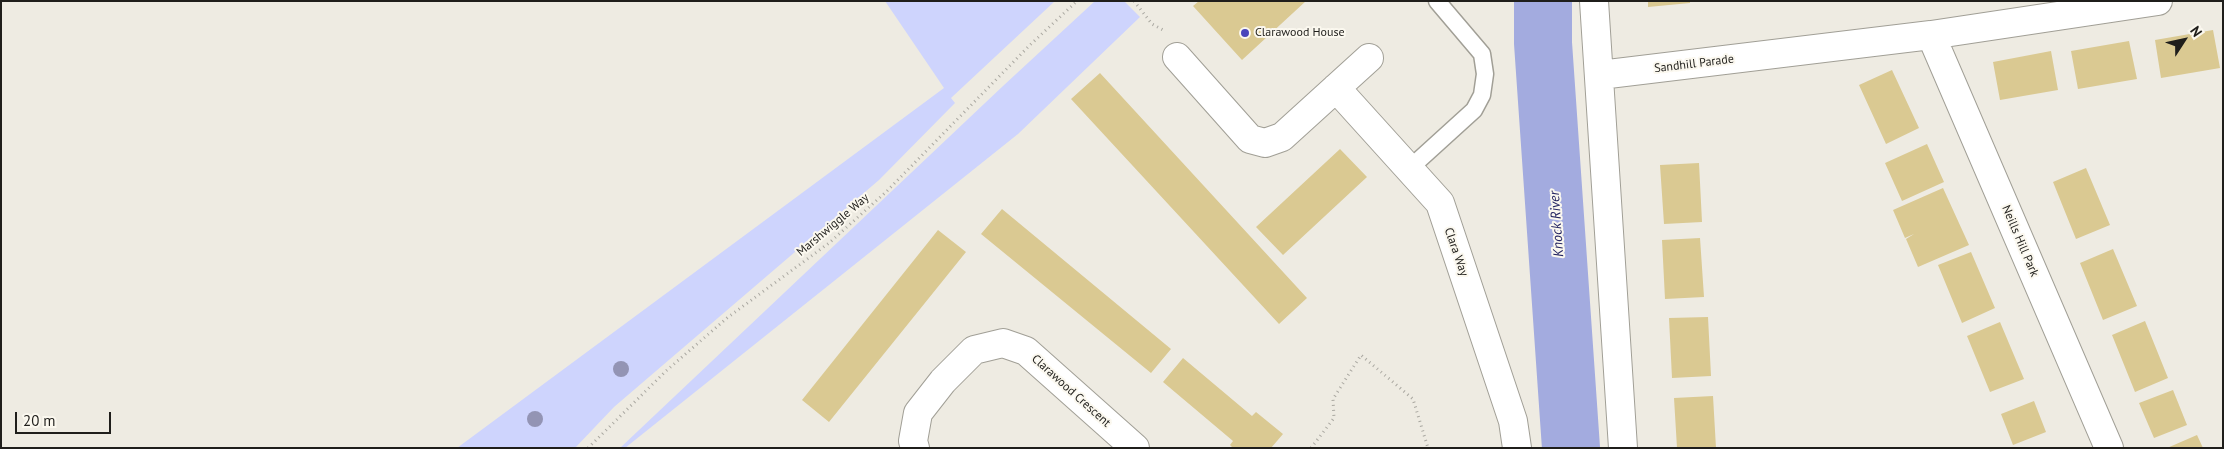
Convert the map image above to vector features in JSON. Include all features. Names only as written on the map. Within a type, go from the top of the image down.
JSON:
[{"type":"street","points":[[1594,1],[1622,448]]},
{"type":"street","name":"Sandhill Parade","points":[[1600,75],[1931,35],[2158,1]]},
{"type":"street","name":"Neills Hill Park","points":[[1931,35],[2109,448]]},
{"type":"street","points":[[1177,57],[1250,139],[1265,143],[1282,137],[1369,58]]},
{"type":"street","name":"Clara Way","points":[[1336,88],[1440,203],[1513,422],[1517,448]]},
{"type":"street","name":"Clarawood Crescent","points":[[915,448],[913,441],[918,413],[944,381],[974,350],[1003,343],[1026,351],[1135,448]]},
{"type":"lane","points":[[1409,169],[1474,110],[1482,95],[1486,74],[1482,54],[1470,37],[1437,1]]},
{"type":"path","name":"Marshwiggle Way","points":[[588,448],[666,371],[727,318],[829,243],[886,192],[997,78],[1077,1]]},
{"type":"path","points":[[1134,1],[1152,24],[1172,34],[1177,57]]},
{"type":"path","points":[[1311,448],[1334,418],[1333,399],[1361,354],[1413,399],[1428,448]]},
{"type":"shaded area","points":[[885,1],[1055,1],[951,98],[955,103],[879,180],[614,407],[575,448],[457,448],[944,88]]},
{"type":"shaded area","points":[[1095,1],[1124,1],[1140,17],[1018,134],[625,448],[620,448],[1003,86]]},
{"type":"building","name":"Clarawood House","points":[[1199,1],[1306,1],[1242,60],[1193,6]]},
{"type":"building","points":[[1648,1],[1690,1],[1690,3],[1648,7]]},
{"type":"building","points":[[2213,30],[2220,68],[2161,78],[2155,40]]},
{"type":"building","points":[[2129,41],[2137,79],[2078,89],[2071,51]]},
{"type":"building","points":[[2051,51],[2058,90],[2000,100],[1993,62]]},
{"type":"building","points":[[1892,70],[1919,128],[1886,144],[1859,85]]},
{"type":"building","points":[[1100,73],[1307,298],[1279,324],[1071,99]]},
{"type":"building","points":[[1927,144],[1944,182],[1902,201],[1885,163]]},
{"type":"building","points":[[1340,149],[1367,177],[1283,255],[1256,227]]},
{"type":"building","points":[[1699,163],[1702,222],[1664,224],[1660,165]]},
{"type":"building","points":[[2086,168],[2110,225],[2076,239],[2053,182]]},
{"type":"building","points":[[1943,188],[1969,245],[1918,267],[1906,239],[1914,234],[1905,238],[1893,210]]},
{"type":"building","points":[[1002,209],[1171,349],[1151,373],[981,234]]},
{"type":"building","points":[[938,230],[966,252],[829,422],[802,400]]},
{"type":"building","points":[[1700,238],[1704,297],[1665,299],[1662,240]]},
{"type":"building","points":[[2113,249],[2137,306],[2103,320],[2080,263]]},
{"type":"building","points":[[1971,252],[1995,308],[1962,323],[1938,265]]},
{"type":"building","points":[[1708,317],[1711,376],[1672,378],[1669,318]]},
{"type":"building","points":[[2145,321],[2168,378],[2135,392],[2112,335]]},
{"type":"building","points":[[2000,322],[2024,379],[1990,392],[1967,336]]},
{"type":"building","points":[[1183,358],[1252,416],[1256,412],[1283,434],[1271,448],[1233,448],[1230,445],[1233,441],[1163,382]]},
{"type":"building","points":[[2173,390],[2187,425],[2154,438],[2139,403]]},
{"type":"building","points":[[1713,396],[1716,448],[1677,448],[1674,398]]},
{"type":"building","points":[[2034,401],[2046,432],[2013,445],[2001,414]]},
{"type":"building","points":[[2197,435],[2203,448],[2167,448]]},
{"type":"waterway","name":"Knock River","points":[[1543,1],[1543,43],[1571,448]]},
{"type":"place","name":"Clarawood House","points":[[1245,33]]}]
